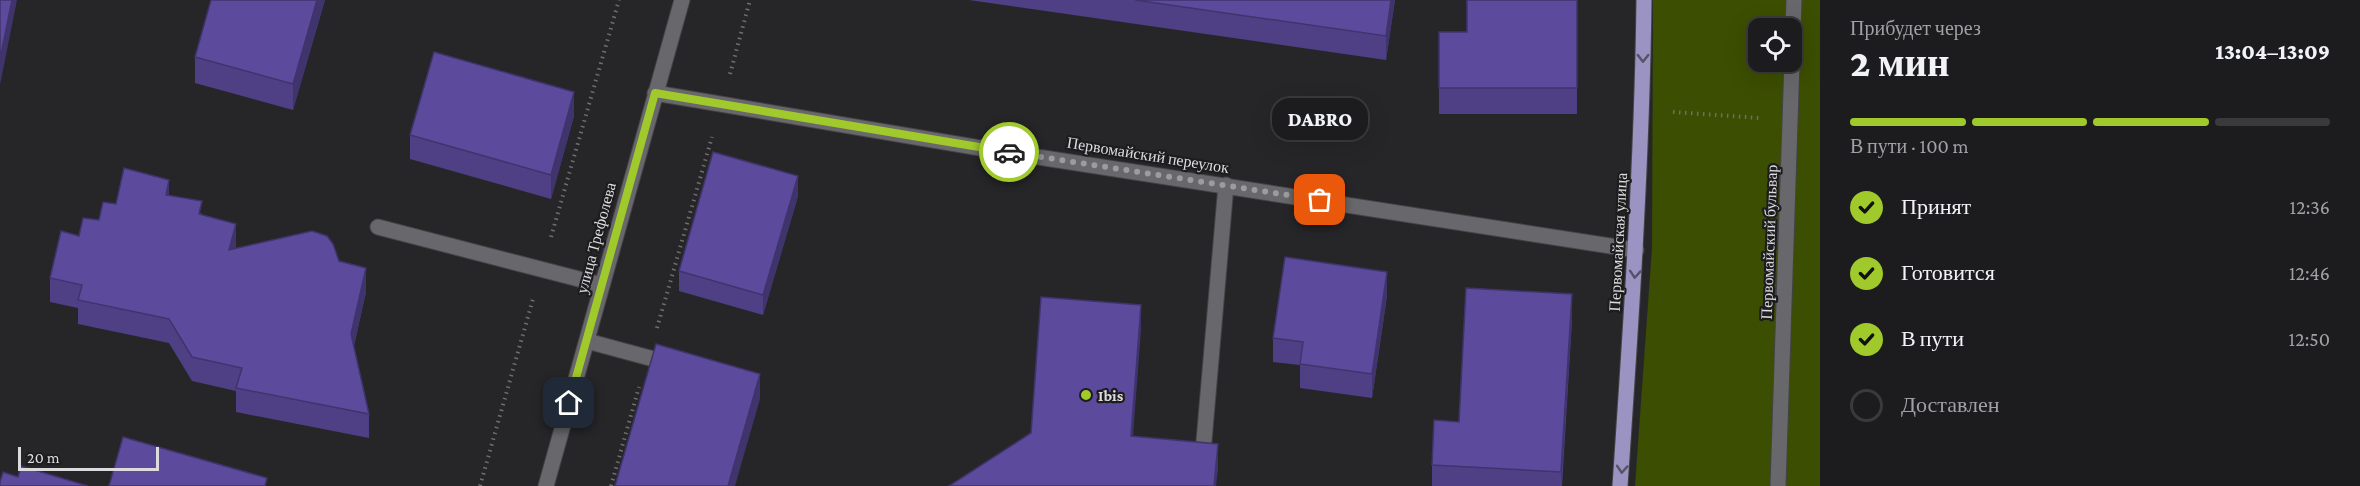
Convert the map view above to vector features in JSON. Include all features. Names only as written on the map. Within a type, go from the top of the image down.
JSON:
[{"type":"main road","name":"Первомайская улица","points":[[1620,486],[1636,250],[1644,0]]},
{"type":"street","name":"улица Трефолева","points":[[546,486],[681,0]]},
{"type":"street","name":"Первомайский бульвар","points":[[1778,486],[1794,0]]},
{"type":"street","name":"Первомайский переулок","points":[[655,93],[986,149],[1636,250]]},
{"type":"street","points":[[1204,441],[1226,185]]},
{"type":"street","points":[[378,227],[602,285]]},
{"type":"street","points":[[586,341],[690,369]]},
{"type":"path","points":[[611,486],[750,0]]},
{"type":"path","points":[[1642,110],[1791,120]]},
{"type":"green space","points":[[1653,0],[1820,0],[1820,486],[1635,486],[1652,248]]},
{"type":"building","points":[[0,0],[12,0],[0,59]]},
{"type":"building","points":[[211,0],[317,0],[293,84],[195,57]]},
{"type":"building","points":[[1135,0],[1391,0],[1386,36]]},
{"type":"building","points":[[1467,0],[1577,0],[1577,88],[1439,88],[1439,32],[1467,32]]},
{"type":"building","points":[[434,52],[574,92],[551,175],[410,135]]},
{"type":"building","points":[[713,152],[798,176],[763,295],[679,271]]},
{"type":"building","points":[[124,168],[169,180],[166,195],[202,201],[199,214],[236,224],[229,250],[312,231],[327,236],[333,244],[339,261],[366,268],[351,334],[369,414],[236,388],[242,368],[192,357],[169,319],[78,300],[82,285],[50,278],[61,231],[79,236],[83,218],[99,220],[103,202],[116,204]]},
{"type":"building","points":[[1285,257],[1387,272],[1372,374],[1300,364],[1303,342],[1273,338]]},
{"type":"building","points":[[1466,288],[1572,294],[1561,472],[1432,465],[1434,420],[1459,422]]},
{"type":"building","name":"Ibis","points":[[1041,297],[1141,305],[1131,436],[1218,444],[1214,486],[949,486],[1031,433]]},
{"type":"building","points":[[656,344],[760,374],[728,486],[615,486]]},
{"type":"building","points":[[123,437],[267,478],[265,486],[109,486]]},
{"type":"building","points":[[21,466],[88,486],[0,486],[3,472],[18,477]]},
{"type":"way so far","points":[[1009,152],[1320,200]]},
{"type":"place","name":"DABRO","points":[[1320,200]]},
{"type":"place","name":"Ibis","points":[[1086,395]]},
{"type":"route","points":[[569,403],[655,93],[1009,152]]}]
